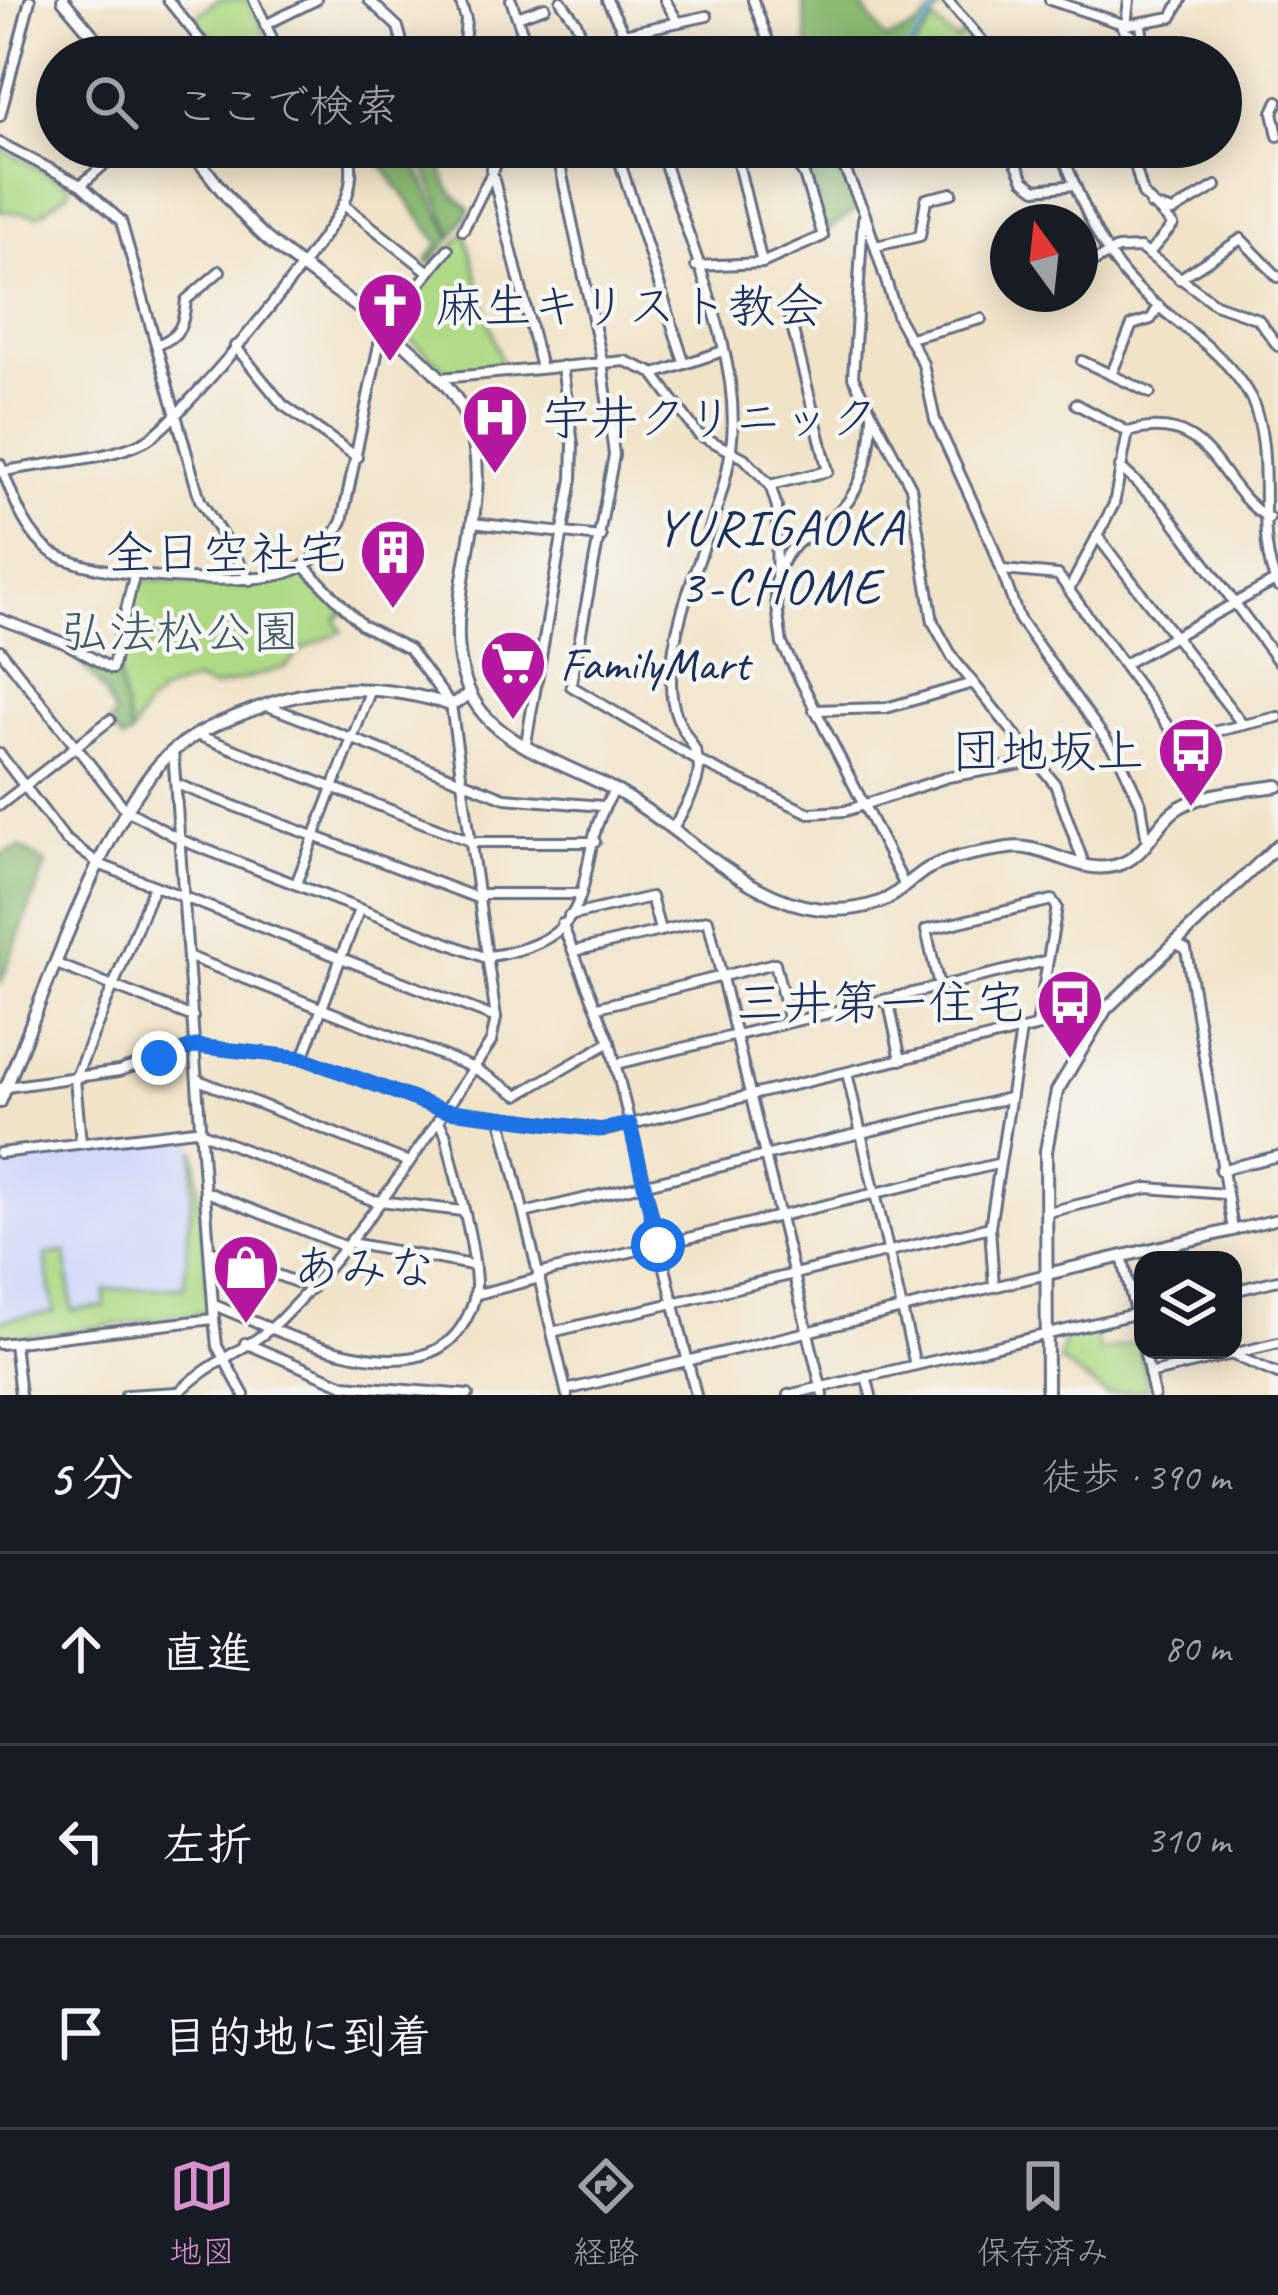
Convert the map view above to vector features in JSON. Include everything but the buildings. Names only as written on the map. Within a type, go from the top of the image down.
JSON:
[{"type":"street","points":[[0,116],[30,0]]},
{"type":"street","points":[[62,0],[94,36]]},
{"type":"street","points":[[168,0],[197,36]]},
{"type":"street","points":[[254,0],[270,36]]},
{"type":"street","points":[[265,25],[316,0]]},
{"type":"street","points":[[369,0],[398,27],[400,36]]},
{"type":"street","points":[[460,0],[465,36]]},
{"type":"street","points":[[511,0],[524,36]]},
{"type":"street","points":[[608,0],[629,36]]},
{"type":"street","points":[[665,0],[679,22]]},
{"type":"street","points":[[753,0],[766,36]]},
{"type":"street","points":[[947,0],[978,36]]},
{"type":"street","points":[[1050,0],[1071,3],[1124,25],[1141,26],[1172,16],[1181,0]]},
{"type":"street","points":[[1129,0],[1124,25],[1125,32],[1133,36]]},
{"type":"street","points":[[561,2],[578,36]]},
{"type":"street","points":[[517,17],[545,7]]},
{"type":"street","points":[[628,33],[707,16]]},
{"type":"street","points":[[1141,26],[1143,36]]},
{"type":"street","points":[[1278,101],[1274,112],[1278,136]]},
{"type":"street","points":[[0,143],[36,162]]},
{"type":"street","points":[[48,168],[81,185],[121,221],[200,500],[250,580]]},
{"type":"street","points":[[81,185],[100,168]]},
{"type":"street","points":[[206,168],[262,235],[440,378],[463,410],[475,448],[459,640],[470,694],[484,714],[526,743],[615,790],[774,898],[856,908],[889,898],[947,860],[1013,847],[1084,864],[1120,864],[1147,843],[1172,813],[1205,799],[1278,786]]},
{"type":"street","points":[[350,168],[344,205],[302,267],[175,416],[140,444],[1,470],[25,523],[56,555],[82,566],[250,580],[304,566],[331,542],[342,521],[382,330],[448,249]]},
{"type":"street","points":[[463,230],[491,168]]},
{"type":"street","points":[[491,168],[541,368]]},
{"type":"street","points":[[560,168],[602,362],[614,455],[572,686],[700,762],[825,816],[948,777],[1039,760]]},
{"type":"street","points":[[622,168],[684,362]]},
{"type":"street","points":[[666,168],[724,351],[732,394],[731,451],[673,656],[673,701],[700,762],[699,789],[672,829]]},
{"type":"street","points":[[739,168],[762,263]]},
{"type":"street","points":[[696,266],[762,263],[823,236],[798,168]]},
{"type":"street","points":[[844,168],[864,212],[898,318],[923,364],[935,419],[1003,570],[1019,619],[1120,759],[1141,804],[1147,843]]},
{"type":"street","points":[[1017,168],[1036,189],[1075,185]]},
{"type":"street","points":[[1068,168],[1109,254],[1159,306],[1230,367],[1254,403],[1269,470],[1276,584],[1126,663]]},
{"type":"street","points":[[1134,168],[1151,205],[1173,226],[1150,252]]},
{"type":"street","points":[[1151,205],[1172,212],[1216,186]]},
{"type":"street","points":[[876,246],[920,236],[926,199],[952,193]]},
{"type":"street","points":[[344,205],[429,272]]},
{"type":"street","points":[[864,212],[853,377],[911,488],[933,622],[974,683],[1039,760],[1066,805],[1084,864]]},
{"type":"street","points":[[1179,279],[1241,238],[1278,277]]},
{"type":"street","points":[[1098,260],[1129,246],[1150,252],[1216,304],[1258,319],[1278,346]]},
{"type":"street","points":[[158,344],[172,340],[183,324],[186,299],[220,271]]},
{"type":"street","points":[[1112,375],[1132,326],[1151,319],[1159,306]]},
{"type":"street","points":[[770,485],[828,471],[790,318]]},
{"type":"street","points":[[910,338],[981,319]]},
{"type":"street","points":[[234,346],[284,405],[357,457]]},
{"type":"street","points":[[440,378],[625,361],[663,374],[684,362],[724,351]]},
{"type":"street","points":[[1082,361],[1150,393]]},
{"type":"street","points":[[526,743],[563,533],[573,445],[562,365]]},
{"type":"street","points":[[653,374],[687,422],[756,467],[770,485],[777,507],[777,628],[905,886]]},
{"type":"street","points":[[1076,404],[1128,432],[1184,434],[1217,459],[1258,512],[1269,518]]},
{"type":"street","points":[[777,576],[789,549],[834,517],[855,492],[867,456],[872,416]]},
{"type":"street","points":[[1070,588],[1114,504],[1128,432]]},
{"type":"street","points":[[1119,466],[1163,507],[1278,661]]},
{"type":"street","points":[[472,523],[601,537]]},
{"type":"street","points":[[1097,536],[1243,725]]},
{"type":"street","points":[[126,1395],[178,1394],[224,1355],[271,1328],[348,1245],[491,1042],[496,1018],[489,957],[466,779],[451,705],[409,649],[362,625],[304,566]]},
{"type":"street","points":[[1003,570],[1058,575],[1070,588],[1178,740],[1205,799]]},
{"type":"street","points":[[0,619],[67,644],[110,670],[135,572]]},
{"type":"street","points":[[0,650],[125,809],[181,840],[489,957],[544,945],[565,920],[581,894],[602,806],[615,790]]},
{"type":"street","points":[[814,710],[886,708],[974,683]]},
{"type":"street","points":[[0,1102],[125,809],[173,750],[266,705],[334,688],[371,688],[451,705],[470,694]]},
{"type":"street","points":[[296,884],[371,688]]},
{"type":"street","points":[[266,705],[525,804],[602,806]]},
{"type":"street","points":[[1178,740],[1278,717]]},
{"type":"street","points":[[0,805],[110,720]]},
{"type":"street","points":[[196,735],[473,842],[595,842]]},
{"type":"street","points":[[173,750],[214,1319],[217,1346],[244,1395]]},
{"type":"street","points":[[0,754],[65,839],[100,865],[496,1018]]},
{"type":"street","points":[[176,784],[480,897],[581,894]]},
{"type":"street","points":[[1045,1394],[1049,1120],[1070,1061],[1096,1022],[1278,845]]},
{"type":"street","points":[[81,1143],[75,1079],[154,886]]},
{"type":"street","points":[[565,920],[651,897],[660,930]]},
{"type":"street","points":[[939,986],[926,930],[1052,900],[1057,907],[1037,1026]]},
{"type":"street","points":[[303,1058],[359,910]]},
{"type":"street","points":[[565,920],[610,1042],[696,1395]]},
{"type":"street","points":[[574,951],[708,920],[822,1391]]},
{"type":"street","points":[[1174,943],[1186,949],[1233,1230]]},
{"type":"street","points":[[190,957],[474,1068],[518,1095],[610,1042]]},
{"type":"street","points":[[616,1064],[1046,961]]},
{"type":"street","points":[[598,1006],[775,963],[789,1022]]},
{"type":"street","points":[[58,964],[193,1017]]},
{"type":"street","points":[[888,999],[902,1060]]},
{"type":"street","points":[[3,1087],[75,1079],[196,1046],[303,1058],[443,1110],[599,1130],[1037,1026],[1085,1016],[1096,1022]]},
{"type":"street","points":[[994,1287],[990,1227],[1021,1031]]},
{"type":"street","points":[[847,1073],[915,1365]]},
{"type":"street","points":[[199,1080],[406,1161]]},
{"type":"street","points":[[524,1213],[1009,1098]]},
{"type":"street","points":[[501,1118],[566,1392],[1278,1219]]},
{"type":"street","points":[[214,1305],[347,1352],[411,1361],[452,1340],[466,1322],[474,1294],[446,1135],[438,1120]]},
{"type":"street","points":[[0,1154],[202,1134],[380,1201],[461,1211]]},
{"type":"street","points":[[1220,1170],[1278,1156]]},
{"type":"street","points":[[474,1294],[998,1164]]},
{"type":"street","points":[[1048,1212],[1148,1188],[1225,1194]]},
{"type":"street","points":[[207,1192],[348,1245],[472,1265]]},
{"type":"street","points":[[552,1332],[990,1227]]},
{"type":"street","points":[[211,1250],[312,1288]]},
{"type":"street","points":[[1122,1256],[1134,1296]]},
{"type":"street","points":[[1242,1289],[1278,1280]]},
{"type":"street","points":[[788,1395],[822,1391],[866,1376],[1134,1314]]},
{"type":"street","points":[[0,1345],[214,1319]]},
{"type":"street","points":[[14,1343],[20,1395]]},
{"type":"street","points":[[245,1343],[344,1385],[469,1395]]},
{"type":"street","points":[[1242,1352],[1278,1343]]},
{"type":"street","points":[[1242,1358],[1278,1374]]},
{"type":"street","points":[[1146,1359],[1154,1395]]},
{"type":"street","points":[[1150,1374],[1212,1359]]},
{"type":"street","points":[[866,1376],[871,1395]]},
{"type":"shaded area","points":[[194,1136],[209,1312],[0,1340],[0,1159]]},
{"type":"green space","points":[[217,0],[250,0],[266,36],[210,36],[194,18]]},
{"type":"green space","points":[[803,0],[858,0],[883,36],[807,36]]},
{"type":"green space","points":[[944,3],[920,36],[896,36],[917,27]]},
{"type":"green space","points":[[934,21],[950,36],[923,36]]},
{"type":"green space","points":[[0,148],[70,186],[70,191],[39,215],[0,211]]},
{"type":"green space","points":[[384,168],[417,168],[451,238],[430,264],[426,261],[439,243]]},
{"type":"green space","points":[[425,168],[443,168],[455,196],[470,209],[453,236]]},
{"type":"green space","points":[[804,168],[839,168],[857,209],[825,232]]},
{"type":"green space","points":[[465,232],[502,367],[449,372],[391,323]]},
{"type":"green space","name":"弘法松公園","points":[[307,574],[344,613],[336,619],[342,631],[303,649],[286,667],[213,688],[194,681],[166,690],[146,707],[131,735],[118,673],[137,580],[258,585]]},
{"type":"green space","points":[[53,642],[111,675],[118,673],[131,735],[123,741],[109,724],[115,717],[98,684]]},
{"type":"green space","points":[[21,847],[46,864],[0,985],[0,855]]},
{"type":"green space","points":[[195,1149],[209,1312],[0,1340],[0,1320],[54,1312],[45,1255],[66,1252],[72,1310],[105,1306],[105,1290],[184,1287]]},
{"type":"green space","points":[[1094,1329],[1100,1352],[1134,1343],[1134,1359],[1142,1359],[1148,1389],[1107,1395],[1060,1361],[1065,1336]]},
{"type":"waterway","points":[[918,36],[944,0]]},
{"type":"place","name":"麻生キリスト教会","points":[[390,364]]},
{"type":"place","name":"宇井クリニック","points":[[495,476]]},
{"type":"place","name":"全日空社宅","points":[[393,611]]},
{"type":"place","name":"FamilyMart","points":[[513,722]]},
{"type":"place","name":"団地坂上","points":[[1191,809]]},
{"type":"place","name":"三井第一住宅","points":[[1070,1061]]},
{"type":"place","name":"あみな","points":[[246,1326]]},
{"type":"district","name":"YURIGAOKA 3-CHOME","points":[[781,555]]},
{"type":"route","points":[[159,1058],[196,1046],[303,1058],[443,1110],[599,1130],[630,1124],[658,1245]]}]
